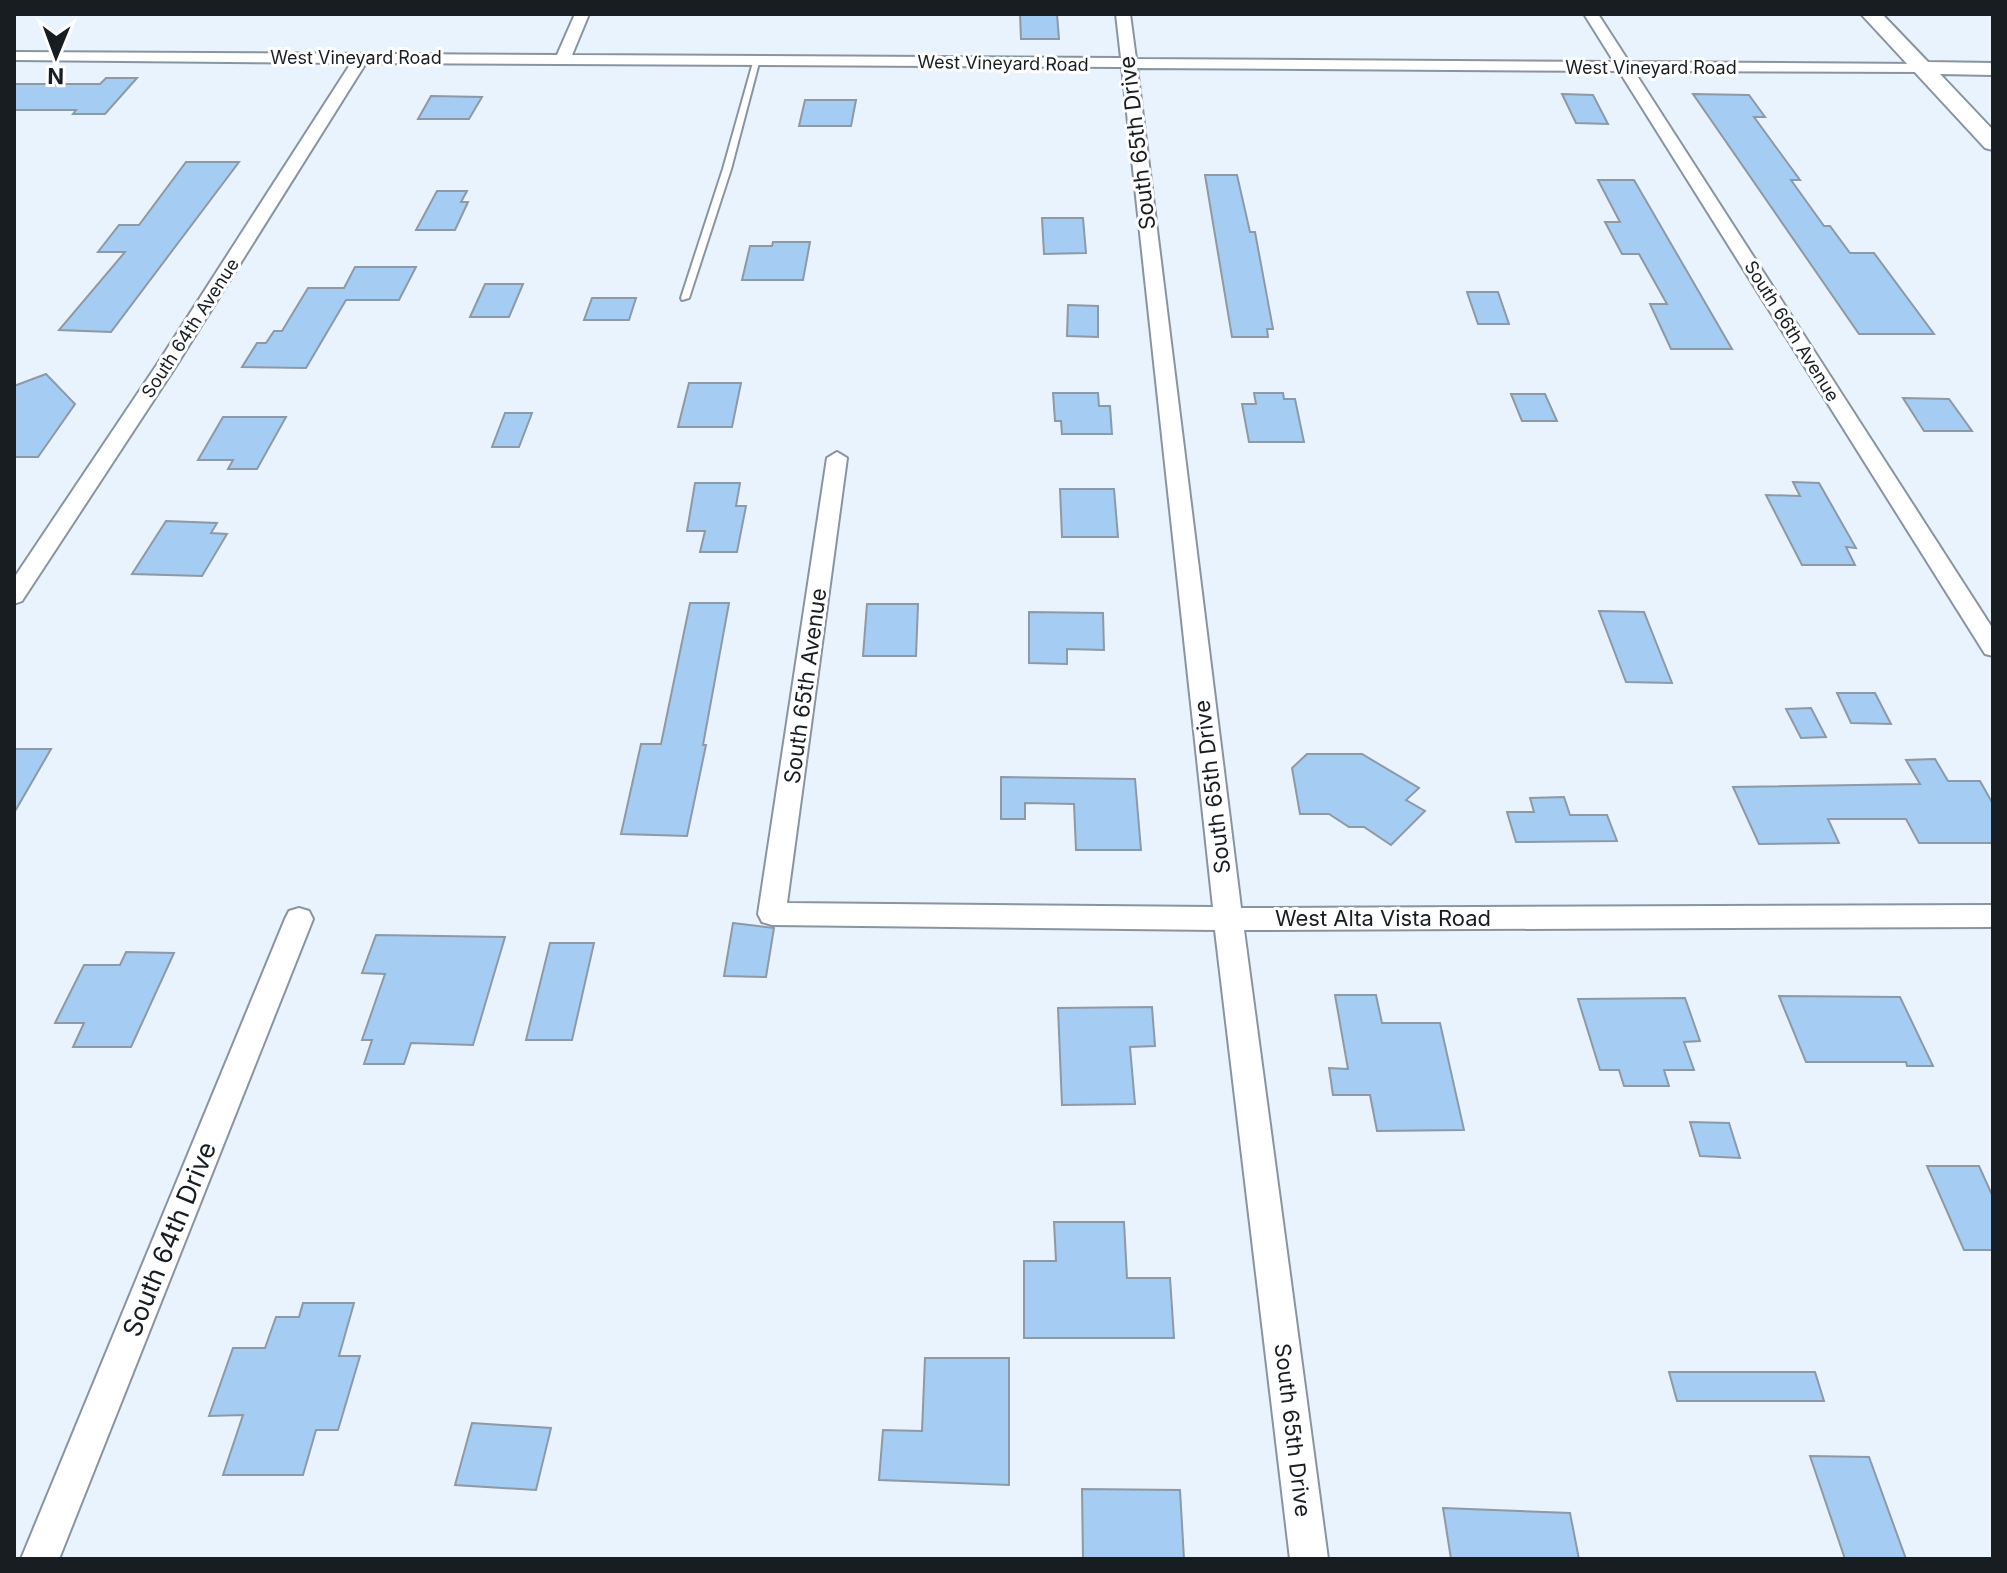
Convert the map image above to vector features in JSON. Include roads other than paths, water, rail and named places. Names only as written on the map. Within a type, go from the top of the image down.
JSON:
[{"type":"main road","points":[[1871,14],[1993,143]]},
{"type":"main road","name":"West Vineyard Road","points":[[1923,68],[1993,69]]},
{"type":"street","points":[[563,59],[582,14]]},
{"type":"street","name":"South 65th Drive","points":[[1123,14],[1228,919],[1309,1559]]},
{"type":"street","name":"South 66th Avenue","points":[[1591,14],[1993,648]]},
{"type":"street","name":"West Vineyard Road","points":[[14,56],[1923,68]]},
{"type":"street","name":"South 64th Avenue","points":[[14,596],[166,366],[362,57]]},
{"type":"street","name":"South 65th Avenue","points":[[772,914],[837,458]]},
{"type":"street","name":"West Alta Vista Road","points":[[772,914],[1228,919],[1993,916]]},
{"type":"street","name":"South 64th Drive","points":[[40,1559],[299,919]]},
{"type":"lane","points":[[685,298],[727,169],[757,59]]}]
